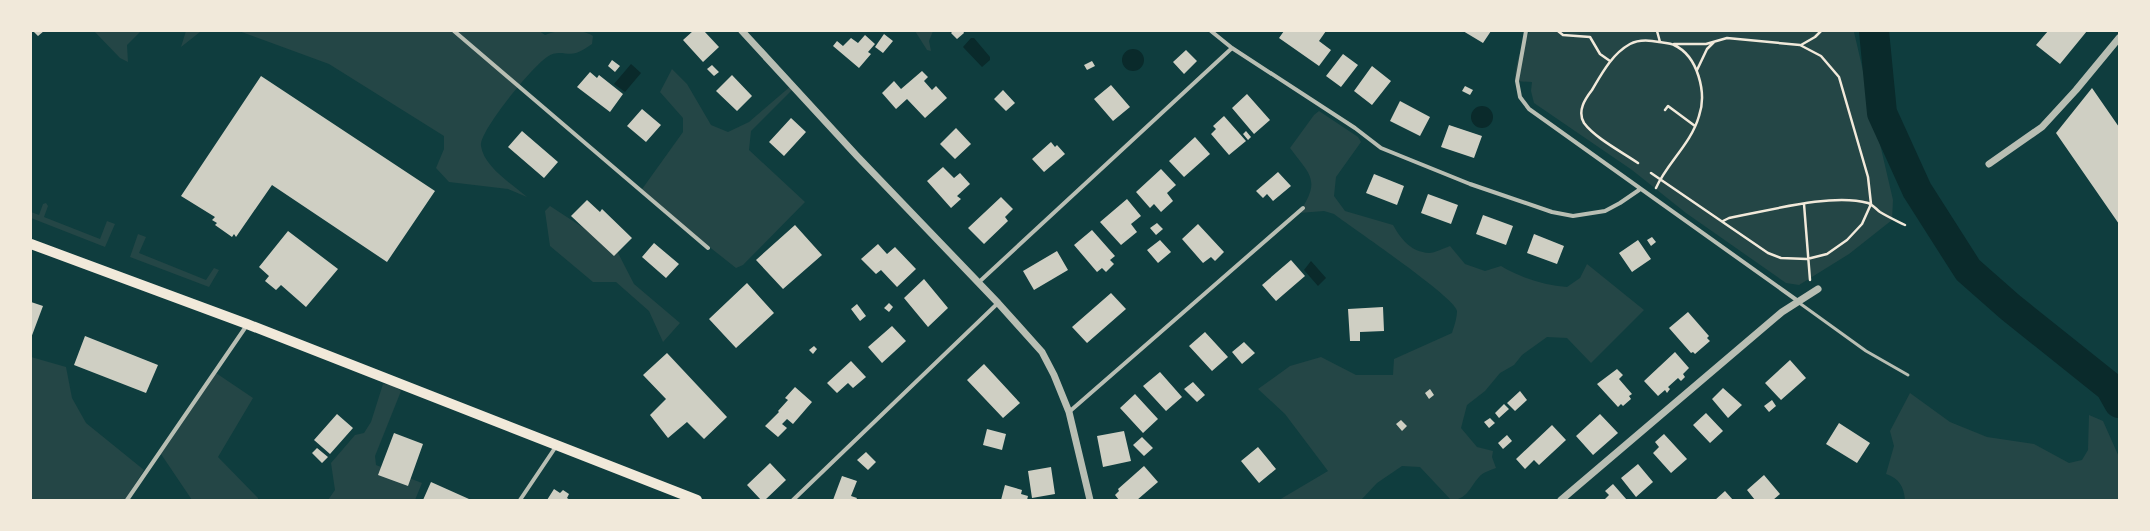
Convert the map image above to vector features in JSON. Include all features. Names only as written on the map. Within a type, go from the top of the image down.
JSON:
[{"type":"main road","points":[[31,244],[247,324],[697,500]]},
{"type":"street","points":[[454,31],[708,248]]},
{"type":"street","points":[[742,31],[998,303],[1042,352],[1070,412],[1090,500]]},
{"type":"street","points":[[1211,31],[1232,48],[1355,128],[1381,148],[1470,184],[1552,212],[1573,216],[1605,211],[1639,190]]},
{"type":"street","points":[[1526,31],[1517,81],[1520,97],[1529,109],[1595,155],[1639,190],[1798,301]]},
{"type":"street","points":[[1989,164],[2042,126],[2076,90],[2119,38]]},
{"type":"street","points":[[978,283],[1232,48]]},
{"type":"street","points":[[1070,412],[1303,208]]},
{"type":"street","points":[[1561,500],[1675,401],[1782,312],[1815,291]]},
{"type":"street","points":[[793,500],[998,303]]},
{"type":"street","points":[[127,500],[247,324]]},
{"type":"street","points":[[520,500],[557,445]]},
{"type":"lane","points":[[1798,301],[1866,351],[1908,375]]},
{"type":"path","points":[[1558,31],[1563,35],[1590,37],[1600,54],[1610,60]]},
{"type":"path","points":[[1657,31],[1660,42]]},
{"type":"path","points":[[1800,45],[1815,37],[1821,31]]},
{"type":"path","points":[[1638,163],[1603,139],[1584,123],[1581,113],[1584,101],[1610,60],[1631,43],[1648,40],[1690,45],[1714,42],[1727,38],[1800,45],[1821,56],[1839,77],[1868,177],[1871,204],[1862,224],[1847,240],[1827,254],[1807,259],[1781,258],[1768,253],[1651,173]]},
{"type":"path","points":[[1697,71],[1707,49],[1714,42]]},
{"type":"path","points":[[1648,196],[1655,189],[1660,179],[1691,135],[1700,116],[1702,98],[1697,71],[1689,56],[1674,44]]},
{"type":"path","points":[[1665,110],[1668,106],[1696,126]]},
{"type":"path","points":[[1722,222],[1729,218],[1804,204],[1838,199],[1851,199],[1871,204],[1881,212],[1905,225]]},
{"type":"path","points":[[1804,204],[1807,259],[1815,291]]},
{"type":"shaded area","points":[[570,30],[588,33],[593,36],[592,44],[580,51],[573,54],[555,53],[540,63],[508,99],[482,138],[481,146],[487,161],[527,197],[508,189],[449,182],[436,168],[444,149],[444,136],[329,64],[239,31],[539,31],[545,35]]},
{"type":"shaded area","points":[[94,31],[141,31],[127,45],[128,62],[120,58]]},
{"type":"shaded area","points":[[186,31],[211,31],[200,32],[181,47]]},
{"type":"shaded area","points":[[915,31],[933,31],[929,41],[931,51],[927,50]]},
{"type":"shaded area","points":[[1530,31],[1854,32],[1893,200],[1892,220],[1849,254],[1799,285],[1786,283],[1686,213],[1632,170],[1534,103],[1531,91],[1532,82],[1515,81],[1519,55]]},
{"type":"shaded area","points":[[971,38],[974,38],[990,57],[990,60],[982,67],[963,47]]},
{"type":"shaded area","points":[[1133,49],[1141,52],[1144,60],[1141,68],[1133,71],[1125,68],[1122,60],[1125,52]]},
{"type":"shaded area","points":[[631,64],[641,73],[625,92],[614,84]]},
{"type":"shaded area","points":[[672,69],[687,84],[711,125],[728,132],[749,122],[792,85],[793,89],[751,131],[749,150],[805,202],[743,265],[736,268],[640,192],[683,132],[683,118],[660,92]]},
{"type":"shaded area","points":[[1482,106],[1490,109],[1493,117],[1490,125],[1482,128],[1474,125],[1471,117],[1474,109]]},
{"type":"shaded area","points":[[1319,111],[1358,137],[1361,142],[1336,177],[1334,196],[1345,211],[1393,225],[1407,244],[1423,252],[1431,253],[1450,246],[1465,264],[1485,271],[1501,266],[1533,280],[1550,285],[1567,287],[1580,278],[1587,264],[1644,310],[1591,363],[1567,338],[1547,337],[1522,355],[1514,365],[1500,373],[1485,391],[1467,405],[1461,428],[1477,447],[1493,451],[1492,457],[1496,468],[1481,475],[1468,492],[1461,498],[1451,500],[1420,467],[1402,466],[1377,483],[1361,500],[1279,500],[1328,471],[1285,414],[1258,389],[1290,366],[1321,357],[1356,375],[1393,375],[1394,359],[1452,333],[1457,314],[1457,311],[1452,304],[1440,292],[1402,262],[1334,214],[1324,211],[1299,213],[1310,193],[1311,179],[1308,172],[1290,148],[1314,115]]},
{"type":"shaded area","points":[[46,203],[48,206],[44,217],[100,239],[107,221],[115,224],[105,247],[31,218],[31,212],[39,215],[43,204]]},
{"type":"shaded area","points":[[550,206],[616,249],[634,284],[680,323],[663,342],[649,311],[616,282],[593,282],[550,246],[545,211]]},
{"type":"shaded area","points":[[138,234],[146,237],[139,253],[206,280],[214,268],[219,270],[209,287],[130,257]]},
{"type":"shaded area","points":[[1311,261],[1326,278],[1318,286],[1304,270]]},
{"type":"shaded area","points":[[31,357],[66,367],[72,398],[86,423],[144,470],[125,500],[31,500]]},
{"type":"shaded area","points":[[216,373],[253,398],[218,457],[258,498],[258,500],[192,500],[161,454]]},
{"type":"shaded area","points":[[383,384],[393,385],[401,391],[375,456],[376,465],[422,483],[415,500],[328,500],[335,490],[331,463],[355,435],[364,433],[371,422]]},
{"type":"shaded area","points":[[1910,393],[1950,422],[1987,437],[2034,444],[2069,463],[2082,460],[2088,450],[2089,415],[2103,421],[2119,457],[2119,500],[1905,500],[1900,484],[1894,478],[1886,474],[1894,446],[1890,431]]},
{"type":"building","points":[[33,31],[44,31],[38,36]]},
{"type":"building","points":[[693,31],[704,31],[719,47],[703,62],[683,40]]},
{"type":"building","points":[[953,31],[963,31],[964,33],[957,39],[951,33]]},
{"type":"building","points":[[1284,31],[1326,31],[1319,41],[1331,50],[1319,66],[1279,38]]},
{"type":"building","points":[[1463,31],[1491,31],[1483,43]]},
{"type":"building","points":[[2048,31],[2087,31],[2060,64],[2036,45]]},
{"type":"building","points":[[884,34],[893,41],[883,53],[875,47]]},
{"type":"building","points":[[865,35],[875,44],[868,52],[871,54],[859,68],[833,46],[837,41],[843,46],[851,38],[858,43]]},
{"type":"building","points":[[1186,50],[1197,61],[1184,74],[1173,62]]},
{"type":"building","points":[[1343,54],[1358,65],[1341,87],[1326,76]]},
{"type":"building","points":[[612,60],[620,66],[615,72],[608,66]]},
{"type":"building","points":[[1092,61],[1095,66],[1087,70],[1084,65]]},
{"type":"building","points":[[712,65],[719,72],[714,76],[707,69]]},
{"type":"building","points":[[1372,66],[1391,81],[1372,105],[1354,91]]},
{"type":"building","points":[[922,71],[928,77],[924,81],[932,90],[936,86],[947,98],[925,118],[907,99],[896,109],[882,93],[894,81],[901,89]]},
{"type":"building","points":[[590,72],[597,78],[599,75],[623,94],[610,112],[577,87]]},
{"type":"building","points":[[732,75],[752,96],[737,111],[716,91]]},
{"type":"building","points":[[261,76],[435,191],[387,262],[272,185],[236,237],[234,234],[232,237],[215,225],[217,223],[212,220],[215,217],[181,196]]},
{"type":"building","points":[[1111,85],[1130,107],[1113,121],[1094,99]]},
{"type":"building","points":[[1465,86],[1473,90],[1470,95],[1462,91]]},
{"type":"building","points":[[2092,88],[2119,127],[2119,224],[2056,133]]},
{"type":"building","points":[[1003,90],[1015,103],[1006,111],[994,99]]},
{"type":"building","points":[[1247,94],[1270,120],[1254,134],[1232,108]]},
{"type":"building","points":[[1400,101],[1430,117],[1420,136],[1390,121]]},
{"type":"building","points":[[642,109],[661,125],[646,142],[627,126]]},
{"type":"building","points":[[1224,116],[1246,141],[1229,155],[1211,134],[1216,129],[1213,126]]},
{"type":"building","points":[[791,118],[806,132],[784,156],[769,142]]},
{"type":"building","points":[[1449,125],[1482,136],[1474,158],[1441,147]]},
{"type":"building","points":[[956,128],[971,144],[955,159],[940,144]]},
{"type":"building","points":[[522,131],[558,162],[544,178],[508,147]]},
{"type":"building","points":[[1246,131],[1251,137],[1248,140],[1243,134]]},
{"type":"building","points":[[1195,137],[1210,154],[1184,177],[1169,161]]},
{"type":"building","points":[[1051,142],[1055,147],[1057,145],[1065,154],[1044,172],[1032,159]]},
{"type":"building","points":[[943,167],[954,178],[960,173],[970,184],[957,196],[961,199],[951,208],[927,181]]},
{"type":"building","points":[[1161,169],[1176,185],[1167,193],[1173,201],[1161,212],[1154,204],[1150,208],[1136,192]]},
{"type":"building","points":[[1278,172],[1291,186],[1273,201],[1267,194],[1263,198],[1256,191]]},
{"type":"building","points":[[1374,174],[1404,186],[1397,205],[1366,193]]},
{"type":"building","points":[[1428,194],[1458,205],[1451,224],[1421,213]]},
{"type":"building","points":[[1001,197],[1013,209],[1005,217],[1008,221],[984,244],[968,228]]},
{"type":"building","points":[[1127,199],[1141,216],[1131,224],[1137,232],[1121,245],[1100,222]]},
{"type":"building","points":[[587,200],[600,212],[602,209],[632,238],[614,256],[571,216]]},
{"type":"building","points":[[1483,215],[1513,226],[1506,245],[1476,234]]},
{"type":"building","points":[[1157,223],[1163,229],[1156,235],[1150,228]]},
{"type":"building","points":[[1198,224],[1224,252],[1215,261],[1211,257],[1203,263],[1182,239]]},
{"type":"building","points":[[795,225],[822,255],[783,289],[756,260]]},
{"type":"building","points":[[1092,230],[1115,256],[1110,260],[1114,264],[1106,272],[1102,268],[1097,272],[1074,245]]},
{"type":"building","points":[[288,231],[338,269],[306,307],[281,285],[276,290],[265,281],[269,276],[259,267]]},
{"type":"building","points":[[1534,234],[1564,246],[1557,264],[1527,253]]},
{"type":"building","points":[[1652,237],[1656,242],[1651,246],[1647,240]]},
{"type":"building","points":[[1160,240],[1171,252],[1158,263],[1147,250]]},
{"type":"building","points":[[1638,240],[1651,259],[1632,272],[1619,253]]},
{"type":"building","points":[[654,243],[679,264],[666,278],[642,257]]},
{"type":"building","points":[[878,244],[887,254],[895,247],[916,269],[897,287],[881,270],[876,274],[861,259]]},
{"type":"building","points":[[1057,251],[1068,270],[1034,290],[1023,271]]},
{"type":"building","points":[[1291,260],[1305,276],[1276,301],[1262,285]]},
{"type":"building","points":[[924,279],[948,308],[928,327],[904,298]]},
{"type":"building","points":[[747,283],[774,313],[736,348],[709,319]]},
{"type":"building","points":[[1111,293],[1126,309],[1087,343],[1072,327]]},
{"type":"building","points":[[31,302],[43,306],[31,338]]},
{"type":"building","points":[[889,303],[893,307],[889,312],[884,308]]},
{"type":"building","points":[[857,304],[866,316],[860,321],[851,309]]},
{"type":"building","points":[[1383,307],[1384,331],[1360,332],[1360,341],[1350,341],[1348,309]]},
{"type":"building","points":[[1688,312],[1709,336],[1707,338],[1710,341],[1695,354],[1693,352],[1691,353],[1669,328]]},
{"type":"building","points":[[892,326],[906,341],[882,363],[868,347]]},
{"type":"building","points":[[1205,332],[1228,357],[1212,371],[1189,346]]},
{"type":"building","points":[[85,336],[158,365],[146,393],[74,365]]},
{"type":"building","points":[[1244,342],[1255,353],[1242,364],[1232,352]]},
{"type":"building","points":[[814,346],[817,349],[813,354],[809,350]]},
{"type":"building","points":[[1675,352],[1689,368],[1683,374],[1685,377],[1681,381],[1678,378],[1668,387],[1670,389],[1667,393],[1665,390],[1658,396],[1644,381]]},
{"type":"building","points":[[667,353],[727,417],[704,439],[687,422],[668,438],[650,415],[666,399],[643,375]]},
{"type":"building","points":[[1790,360],[1806,378],[1781,400],[1765,383]]},
{"type":"building","points":[[851,361],[866,377],[853,388],[848,383],[837,393],[827,383]]},
{"type":"building","points":[[984,364],[1020,403],[1003,418],[967,380]]},
{"type":"building","points":[[1617,369],[1623,375],[1619,379],[1632,394],[1629,396],[1631,399],[1623,406],[1621,404],[1618,407],[1597,384]]},
{"type":"building","points":[[1160,372],[1182,397],[1166,411],[1143,386]]},
{"type":"building","points":[[1193,382],[1205,395],[1197,402],[1184,389]]},
{"type":"building","points":[[795,387],[812,402],[793,424],[787,419],[782,424],[787,428],[778,437],[765,426],[779,412],[778,411],[788,400],[785,398]]},
{"type":"building","points":[[1723,388],[1742,405],[1728,418],[1712,399]]},
{"type":"building","points":[[1430,389],[1434,395],[1429,399],[1425,393]]},
{"type":"building","points":[[1520,391],[1527,400],[1515,411],[1507,403]]},
{"type":"building","points":[[1135,394],[1158,419],[1143,433],[1120,408]]},
{"type":"building","points":[[1772,400],[1776,406],[1769,412],[1764,406]]},
{"type":"building","points":[[1504,404],[1509,409],[1499,418],[1495,413]]},
{"type":"building","points":[[1706,413],[1723,431],[1710,443],[1693,425]]},
{"type":"building","points":[[337,414],[353,428],[330,454],[314,440]]},
{"type":"building","points":[[1600,414],[1618,433],[1593,455],[1576,436]]},
{"type":"building","points":[[1490,418],[1495,423],[1489,428],[1484,422]]},
{"type":"building","points":[[1401,420],[1407,426],[1402,431],[1396,424]]},
{"type":"building","points":[[1839,423],[1870,443],[1857,463],[1826,444]]},
{"type":"building","points":[[1552,425],[1566,440],[1539,465],[1534,460],[1525,469],[1516,459]]},
{"type":"building","points":[[987,429],[1006,434],[1002,450],[983,445]]},
{"type":"building","points":[[1124,431],[1131,461],[1103,467],[1097,436]]},
{"type":"building","points":[[394,433],[423,444],[408,486],[378,475]]},
{"type":"building","points":[[1664,434],[1687,459],[1671,473],[1653,453],[1659,447],[1655,442]]},
{"type":"building","points":[[1507,435],[1512,441],[1503,449],[1498,443]]},
{"type":"building","points":[[1142,437],[1153,448],[1144,456],[1133,445]]},
{"type":"building","points":[[1258,447],[1276,469],[1259,483],[1241,461]]},
{"type":"building","points":[[317,448],[328,457],[322,463],[312,453]]},
{"type":"building","points":[[866,452],[876,462],[868,470],[857,460]]},
{"type":"building","points":[[770,463],[786,480],[765,500],[761,500],[747,485]]},
{"type":"building","points":[[1638,464],[1653,482],[1636,497],[1621,478]]},
{"type":"building","points":[[1144,466],[1158,482],[1137,500],[1119,500],[1115,495],[1119,491],[1118,489]]},
{"type":"building","points":[[1051,467],[1055,494],[1032,498],[1028,471]]},
{"type":"building","points":[[1764,475],[1780,494],[1773,500],[1755,500],[1747,490]]},
{"type":"building","points":[[842,476],[857,481],[851,496],[857,498],[856,500],[833,500]]},
{"type":"building","points":[[431,482],[469,499],[423,500]]},
{"type":"building","points":[[1613,484],[1627,500],[1604,500],[1609,495],[1605,491]]},
{"type":"building","points":[[1005,485],[1022,490],[1021,494],[1028,496],[1027,500],[1001,500]]},
{"type":"building","points":[[554,489],[560,493],[563,490],[569,494],[567,498],[570,500],[547,500]]},
{"type":"building","points":[[1725,491],[1733,500],[1715,500]]},
{"type":"waterway","points":[[1874,31],[1882,113],[1917,190],[1968,270],[2010,307],[2110,387],[2119,403]]}]
